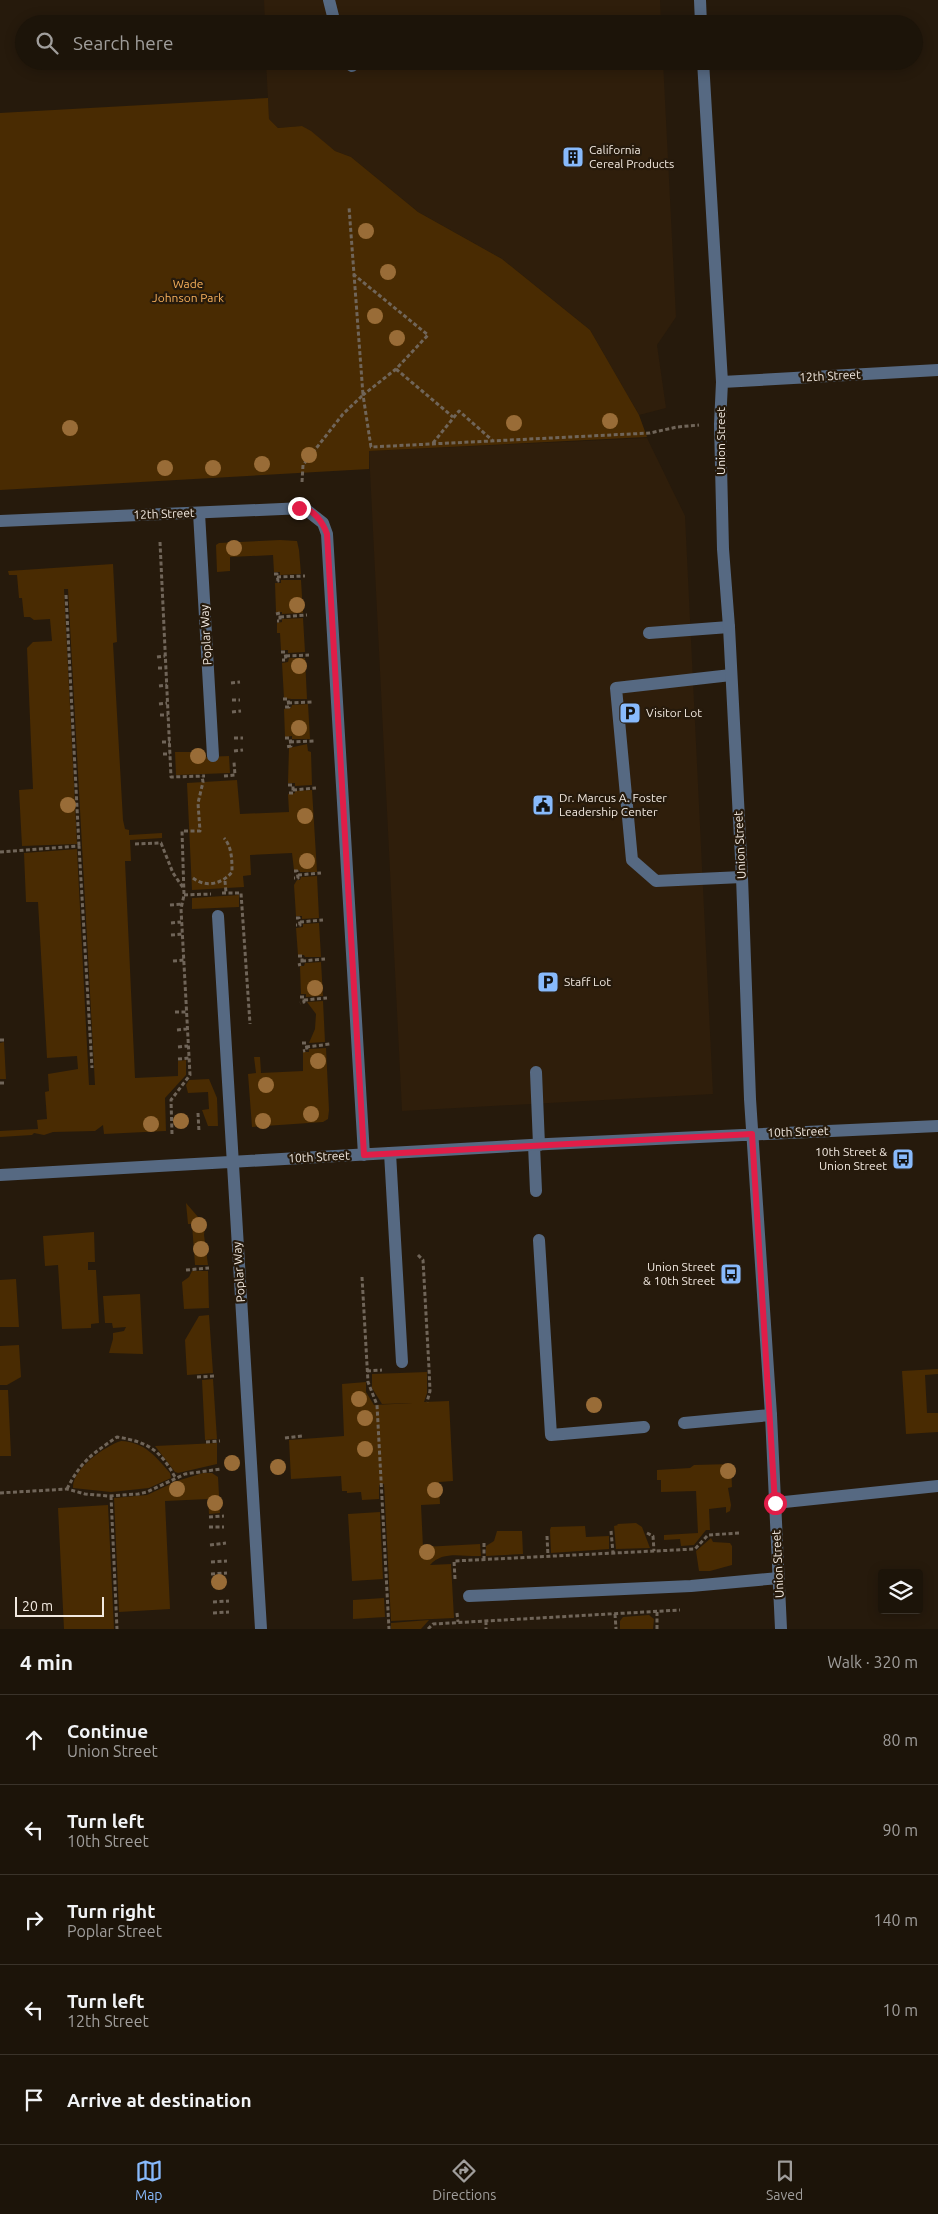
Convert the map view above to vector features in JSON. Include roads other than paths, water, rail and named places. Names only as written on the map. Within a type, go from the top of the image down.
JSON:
[{"type":"street","points":[[329,0],[333,15]]},
{"type":"street","points":[[700,0],[701,15]]},
{"type":"street","name":"Union Street","points":[[704,70],[722,382],[720,424],[723,549],[729,626],[742,877],[752,1134],[771,1415],[781,1629]]},
{"type":"street","name":"12th Street","points":[[722,382],[938,370]]},
{"type":"street","name":"12th Street","points":[[0,521],[304,508],[323,523],[327,534],[364,1155]]},
{"type":"street","name":"Poplar Way","points":[[199,513],[213,756]]},
{"type":"street","points":[[649,633],[729,626]]},
{"type":"street","points":[[731,675],[616,688],[632,860],[656,880],[742,877]]},
{"type":"street","name":"Poplar Way","points":[[218,916],[261,1629]]},
{"type":"street","points":[[536,1072],[536,1191]]},
{"type":"street","name":"10th Street","points":[[0,1175],[536,1145],[938,1126]]},
{"type":"street","points":[[390,1153],[402,1362]]},
{"type":"street","points":[[539,1240],[551,1435],[644,1427]]},
{"type":"street","points":[[684,1423],[771,1415]]},
{"type":"street","points":[[775,1503],[938,1486]]},
{"type":"street","points":[[468,1596],[691,1586],[779,1578]]},
{"type":"place","name":"California Cereal Products","points":[[573,157]]},
{"type":"place","name":"Visitor Lot","points":[[630,713]]},
{"type":"place","name":"Dr. Marcus A. Foster Leadership Center","points":[[543,805]]},
{"type":"place","name":"Staff Lot","points":[[548,982]]},
{"type":"place","name":"10th Street & Union Street","points":[[903,1159]]},
{"type":"place","name":"Union Street & 10th Street","points":[[731,1274]]},
{"type":"park label","name":"Wade Johnson Park","points":[[188,291]]}]
